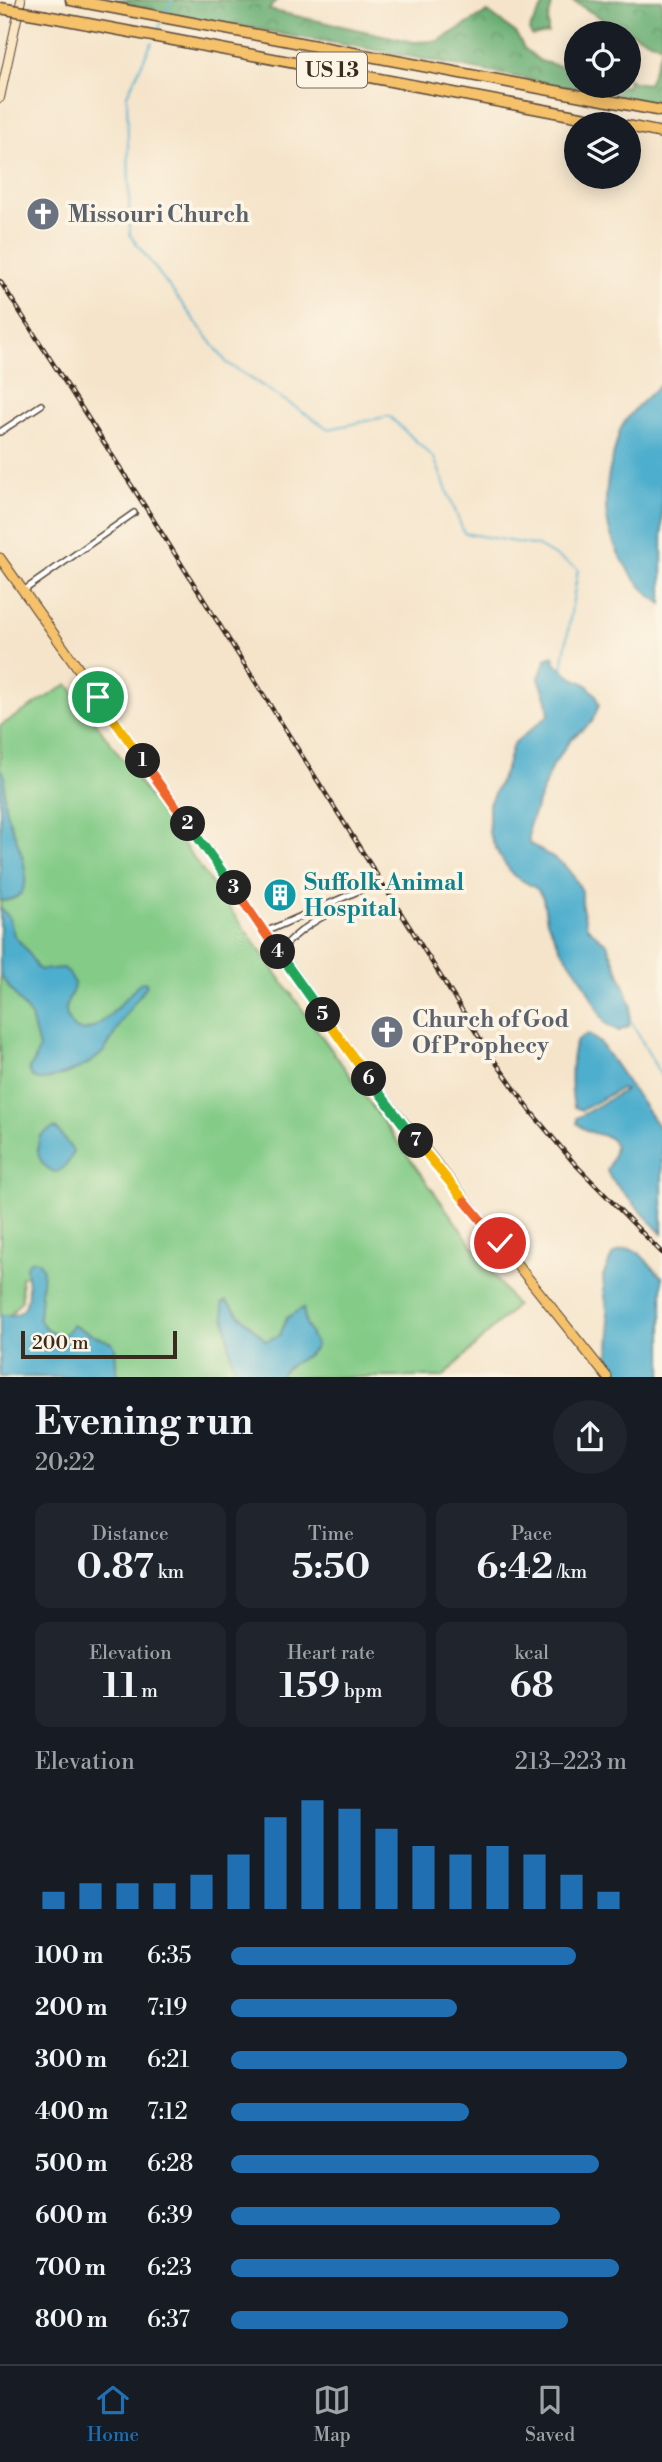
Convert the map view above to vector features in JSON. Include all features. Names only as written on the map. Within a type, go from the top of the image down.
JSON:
[{"type":"highway","name":"US 13","points":[[71,0],[662,111]]},
{"type":"highway","name":"US 13","points":[[0,8],[564,114]]},
{"type":"highway","points":[[641,128],[662,132]]},
{"type":"main road","points":[[0,558],[395,1114],[607,1377]]},
{"type":"street","points":[[0,98],[22,0]]},
{"type":"street","points":[[0,432],[41,405]]},
{"type":"street","points":[[23,591],[134,513]]},
{"type":"street","points":[[265,932],[365,888]]},
{"type":"street","points":[[279,953],[298,932],[319,920],[346,909],[351,909],[355,915]]},
{"type":"green space","points":[[98,0],[276,0],[269,10],[414,42],[438,41],[488,12],[516,33],[524,48],[540,61],[564,67],[564,86],[190,18]]},
{"type":"green space","points":[[571,0],[662,0],[662,46],[641,37],[641,21],[606,21]]},
{"type":"green space","points":[[546,1],[552,5],[548,33],[532,36],[529,30]]},
{"type":"green space","points":[[662,48],[662,105],[625,98],[641,98],[641,83],[648,84]]},
{"type":"green space","points":[[68,684],[516,1306],[443,1377],[266,1377],[236,1358],[232,1377],[102,1377],[36,1325],[35,1274],[21,1277],[22,1300],[5,1321],[0,1320],[0,726]]},
{"type":"water","points":[[662,384],[662,604],[634,578],[619,555],[610,531],[606,504],[609,474],[621,428],[639,404]]},
{"type":"water","points":[[553,656],[556,664],[571,677],[586,684],[596,695],[599,705],[592,722],[571,739],[551,768],[529,826],[529,843],[564,865],[582,891],[582,907],[587,927],[607,944],[631,1006],[629,1026],[619,1031],[605,1023],[582,979],[560,947],[547,921],[543,898],[537,889],[513,875],[499,855],[489,833],[489,804],[506,769],[513,744],[549,715],[539,678],[546,659]]},
{"type":"water","points":[[0,769],[4,773],[6,811],[20,850],[26,879],[23,890],[15,898],[0,901]]},
{"type":"water","points":[[0,908],[9,917],[14,935],[37,968],[63,968],[70,975],[74,985],[66,1015],[72,1026],[88,1030],[98,1025],[118,1008],[140,983],[145,982],[147,985],[104,1051],[84,1066],[44,1080],[32,1076],[29,1068],[39,1048],[31,1017],[0,975]]},
{"type":"water","points":[[588,1034],[600,1043],[662,1132],[662,1234],[611,1179],[607,1171],[615,1146],[612,1140],[584,1129],[577,1123],[577,1118],[625,1090],[620,1089],[582,1110],[574,1107],[573,1053],[578,1040]]},
{"type":"water","points":[[53,1128],[57,1129],[73,1151],[61,1170],[54,1172],[41,1161],[38,1147],[40,1136]]},
{"type":"water","points":[[630,1249],[639,1253],[662,1277],[662,1377],[618,1377],[609,1362],[611,1335],[603,1276],[613,1254]]},
{"type":"water","points":[[35,1260],[43,1269],[39,1319],[48,1331],[58,1335],[65,1334],[72,1325],[112,1343],[115,1347],[117,1377],[0,1377],[0,1315],[22,1311],[28,1293],[26,1266]]},
{"type":"water","points":[[226,1301],[266,1341],[280,1335],[287,1318],[303,1308],[306,1324],[316,1346],[287,1367],[280,1377],[235,1377],[222,1304]]},
{"type":"waterway","points":[[166,12],[172,0]]},
{"type":"waterway","points":[[157,31],[161,23]]},
{"type":"waterway","points":[[152,42],[127,95],[130,235],[227,363],[329,429],[389,416],[434,458],[464,533],[538,546],[578,569],[562,669]]},
{"type":"waterway","points":[[630,1019],[662,1078]]},
{"type":"railway","points":[[0,281],[489,1053],[532,1113],[574,1163],[662,1253]]},
{"type":"place","name":"Missouri Church","points":[[43,214]]},
{"type":"place","name":"Suffolk Animal Hospital","points":[[280,895]]},
{"type":"place","name":"Church of God Of Prophecy","points":[[387,1032]]},
{"type":"route","points":[[98,697],[369,1079],[500,1243]]}]
